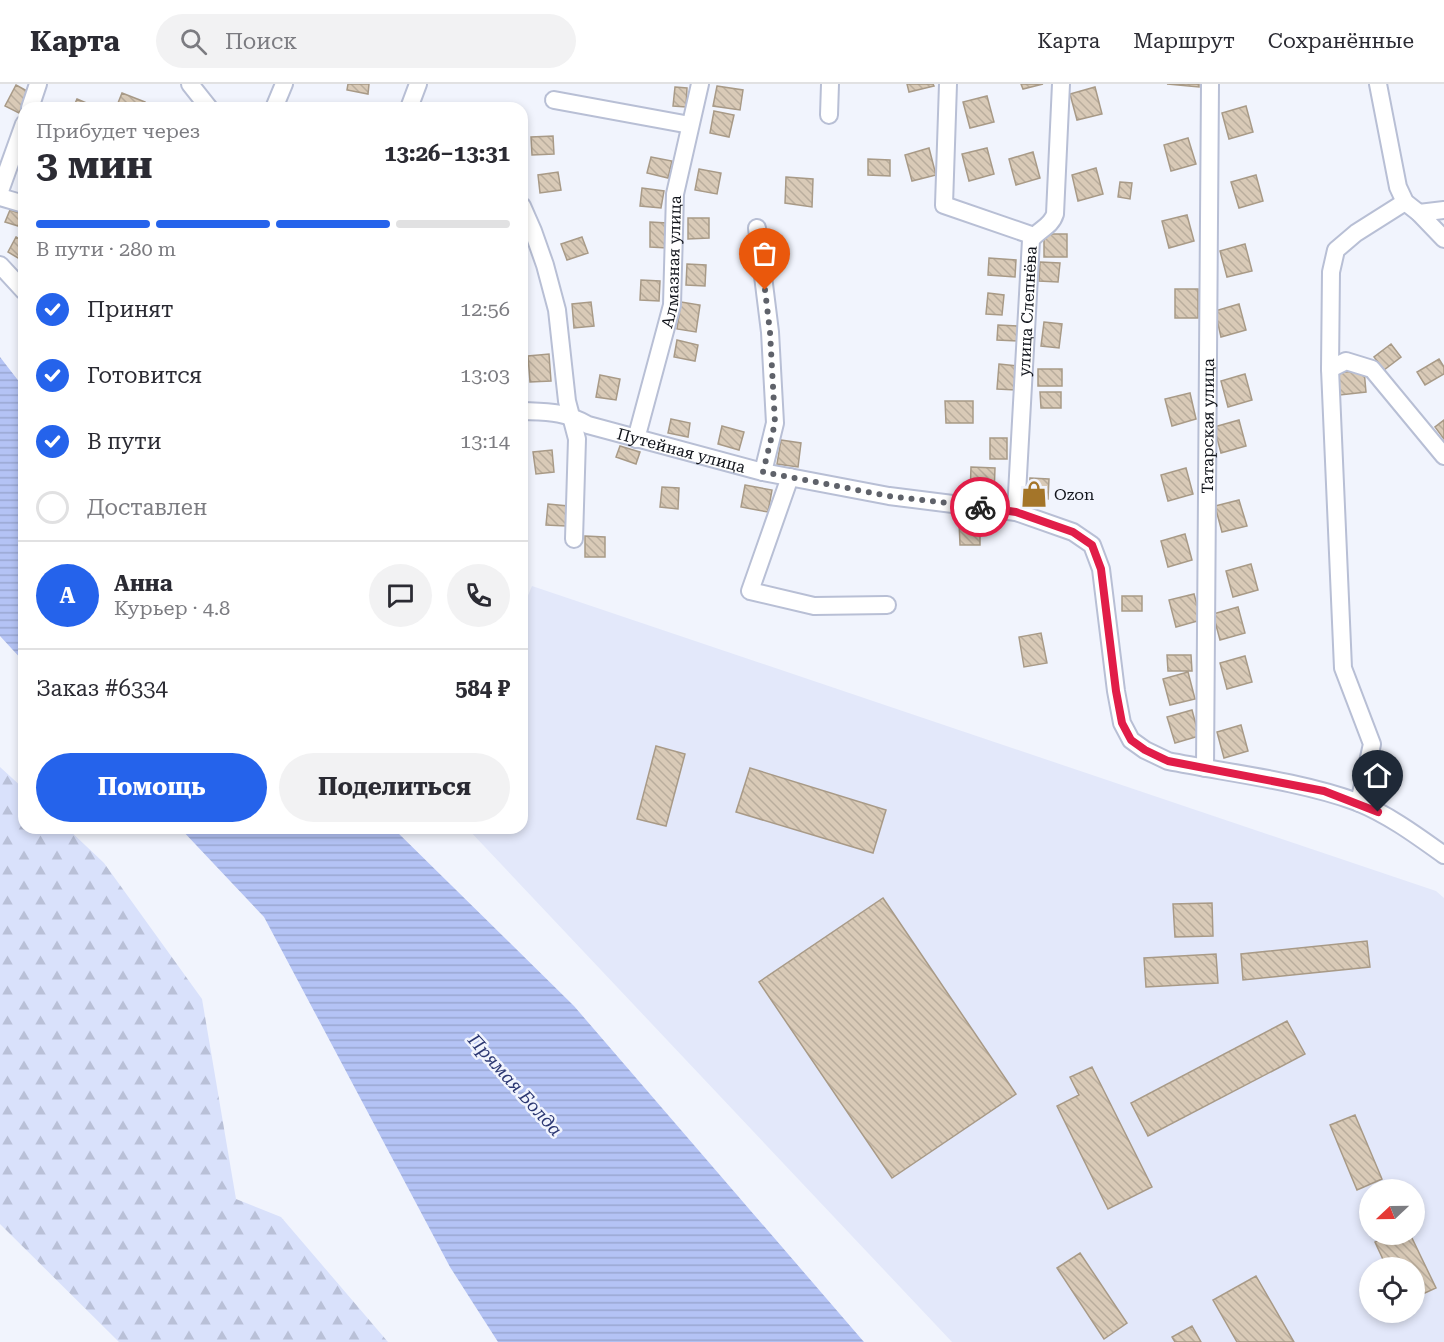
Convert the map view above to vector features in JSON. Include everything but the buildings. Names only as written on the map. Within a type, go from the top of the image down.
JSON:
[{"type":"street","points":[[32,102],[38,84]]},
{"type":"street","points":[[190,84],[204,102]]},
{"type":"street","points":[[276,102],[284,84]]},
{"type":"street","points":[[411,102],[418,84]]},
{"type":"street","name":"Алмазная улица","points":[[636,439],[672,305],[675,194],[700,84]]},
{"type":"street","points":[[829,115],[830,84]]},
{"type":"street","points":[[948,84],[944,205],[1034,236]]},
{"type":"street","name":"улица Слепнёва","points":[[1016,512],[1031,240],[1037,232],[1052,222],[1055,214],[1061,84]]},
{"type":"street","name":"Татарская улица","points":[[1205,768],[1210,84]]},
{"type":"street","points":[[1378,84],[1398,187],[1405,202],[1444,239]]},
{"type":"street","points":[[554,100],[690,125]]},
{"type":"street","points":[[0,191],[18,141]]},
{"type":"street","points":[[0,197],[18,202]]},
{"type":"street","points":[[1359,803],[1372,744],[1343,668],[1330,369],[1331,272],[1336,250],[1356,233],[1405,202]]},
{"type":"street","points":[[1419,213],[1444,210]]},
{"type":"street","points":[[528,220],[546,265],[558,310],[570,415],[577,439],[574,539]]},
{"type":"street","points":[[757,228],[770,332],[775,423],[763,472]]},
{"type":"street","points":[[0,265],[18,284]]},
{"type":"street","points":[[1330,369],[1346,361],[1372,369],[1444,456]]},
{"type":"street","name":"Путейная улица","points":[[528,411],[570,415],[588,425],[763,472],[889,496],[1016,512],[1073,532],[1092,545],[1101,569],[1116,691],[1122,723],[1131,740],[1168,761],[1324,791],[1359,803],[1404,826],[1444,855]]},
{"type":"street","points":[[790,477],[750,591],[814,606],[887,605]]},
{"type":"shaded area","points":[[532,586],[1436,891],[1444,898],[1444,1342],[952,1342],[473,834],[528,834],[528,596]]},
{"type":"green space","points":[[0,767],[18,784],[18,834],[73,834],[104,863],[202,999],[236,1199],[281,1217],[388,1342],[119,1342],[0,1224]]},
{"type":"water","points":[[0,357],[18,380],[18,656],[0,636]]},
{"type":"water","name":"Прямая Болда","points":[[186,834],[399,834],[574,1006],[864,1342],[498,1342],[450,1267],[264,917]]},
{"type":"way so far","points":[[765,290],[770,332],[775,423],[763,472],[889,496],[980,507]]},
{"type":"place","name":"Ozon","points":[[1034,494]]},
{"type":"route","points":[[980,507],[1016,512],[1073,532],[1092,545],[1101,569],[1122,723],[1131,740],[1168,761],[1324,791],[1378,812]]}]
